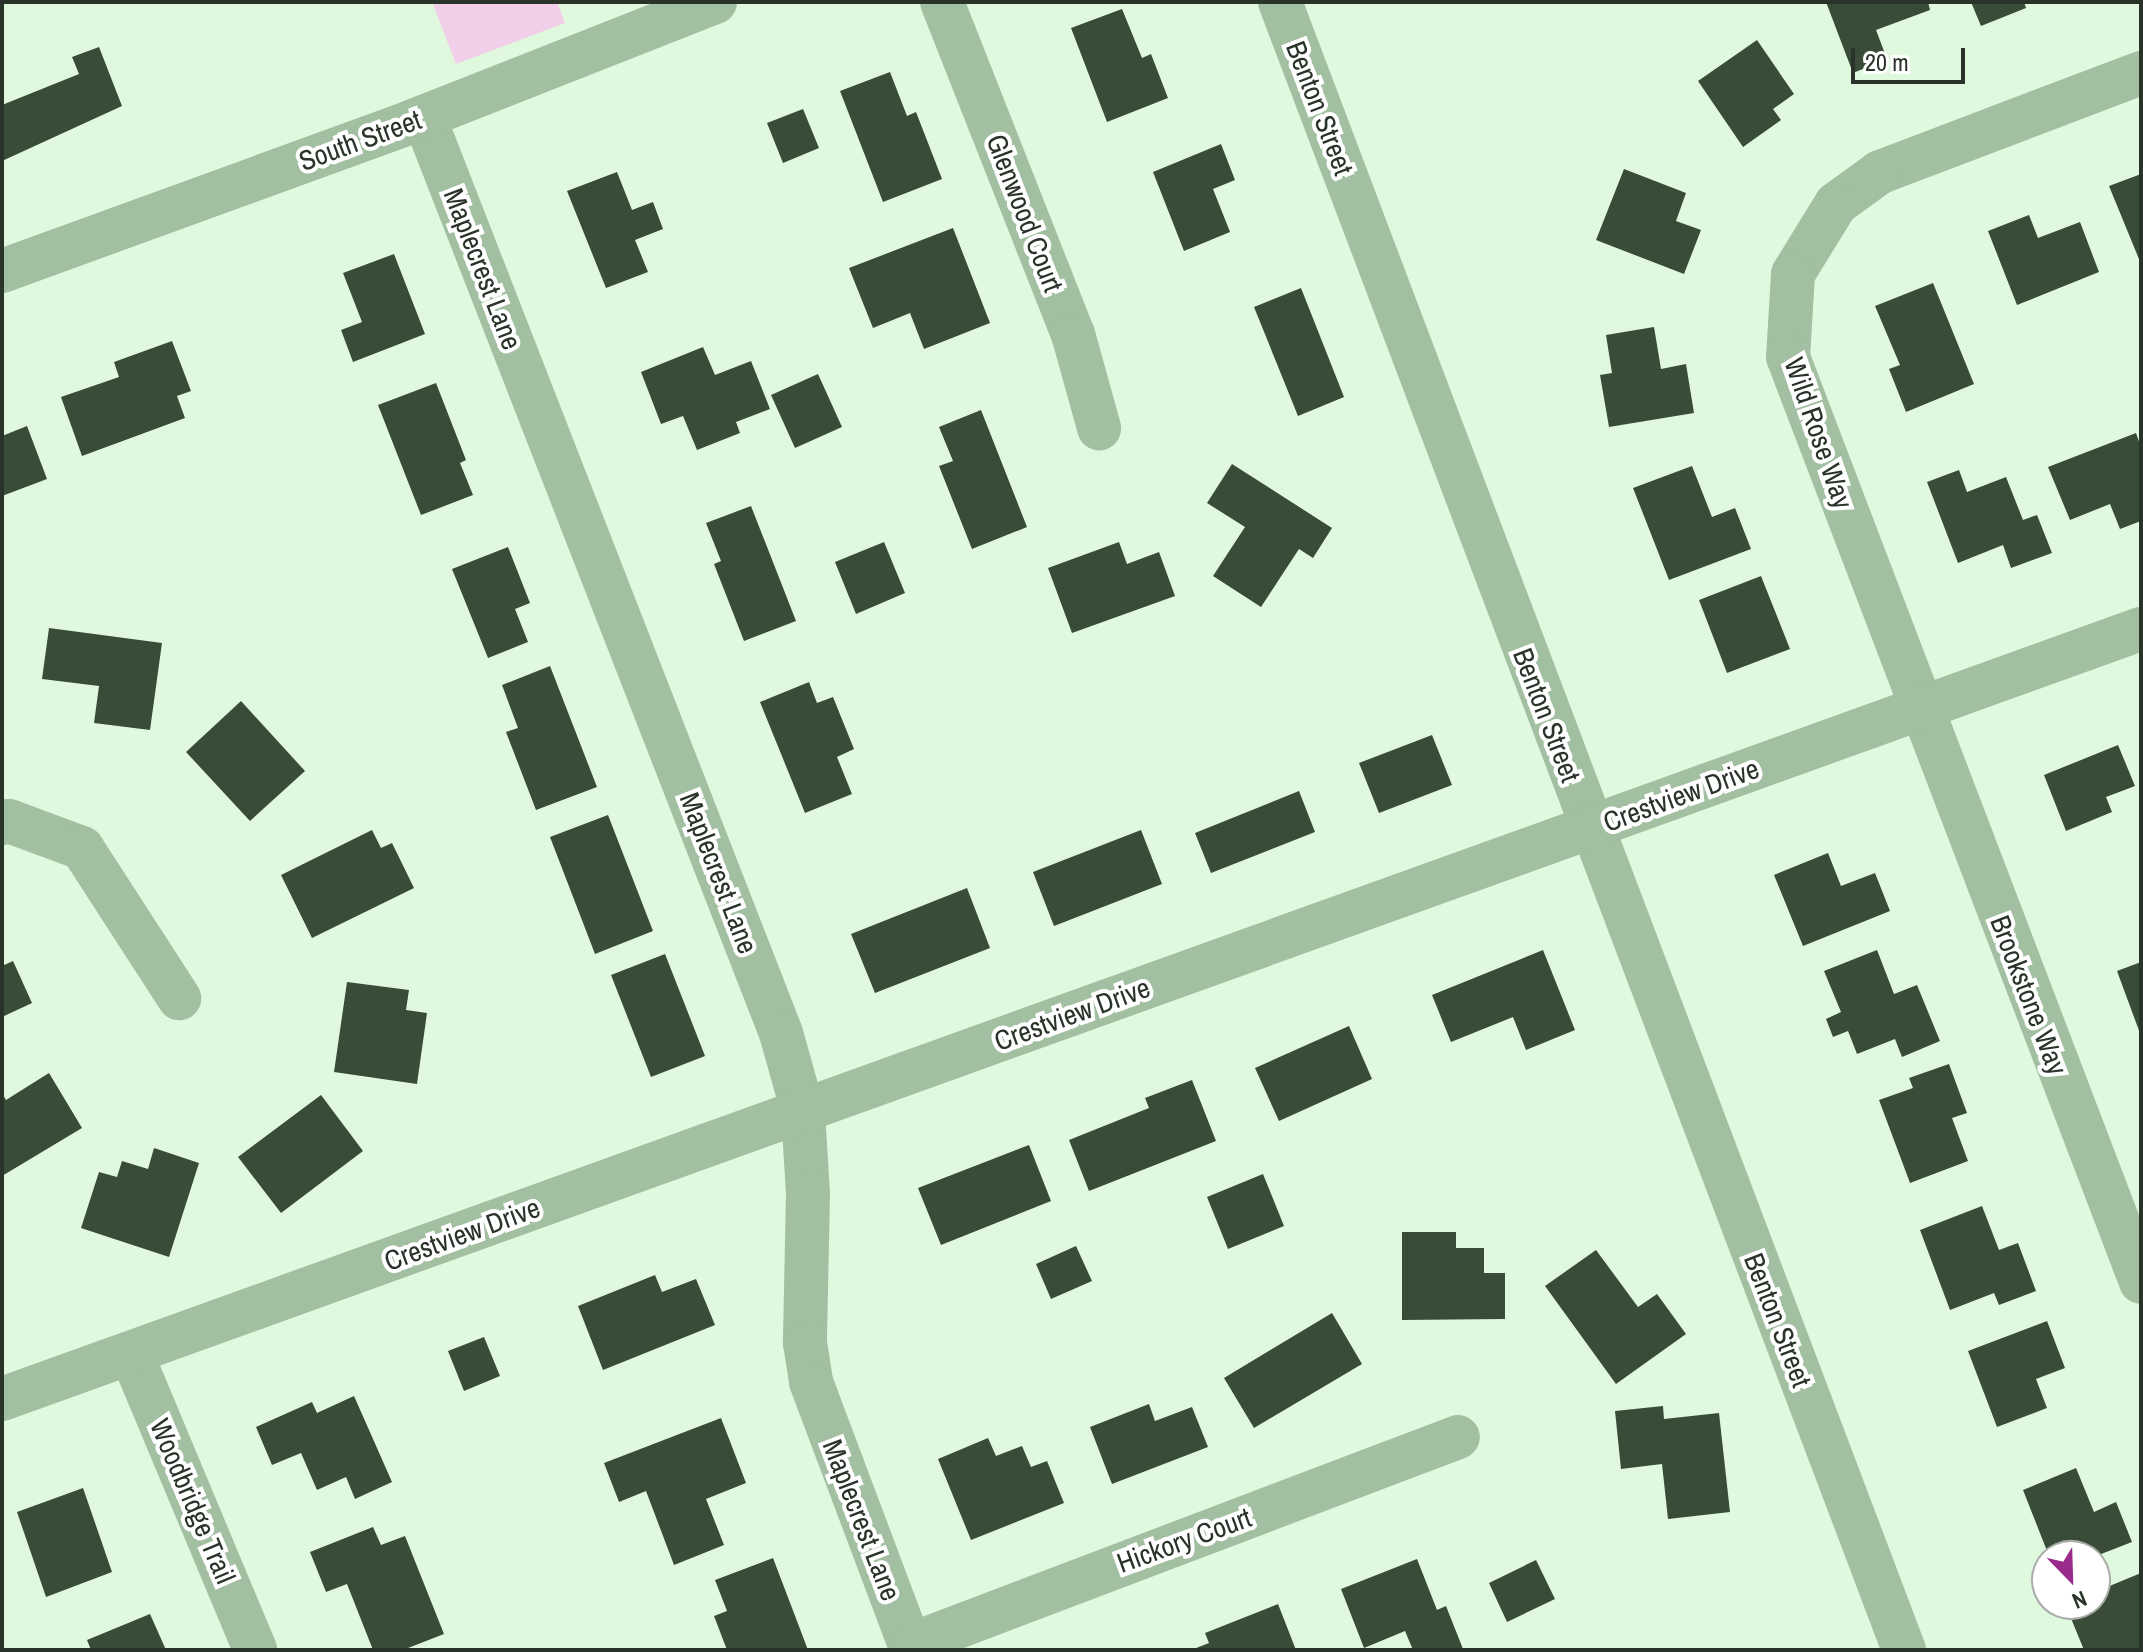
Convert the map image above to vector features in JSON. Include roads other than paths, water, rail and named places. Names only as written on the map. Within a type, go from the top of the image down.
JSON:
[{"type":"street","name":"South Street","points":[[2,271],[424,117],[715,2]]},
{"type":"street","name":"Glenwood Court","points":[[942,2],[1073,334],[1099,428]]},
{"type":"street","name":"Benton Street","points":[[1280,2],[1590,829],[1904,1650]]},
{"type":"street","name":"Wild Rose Way","points":[[1920,707],[1788,357],[1793,274],[1836,204],[1880,172],[2141,73]]},
{"type":"street","name":"Maplecrest Lane","points":[[424,117],[781,1033],[803,1112],[808,1194],[805,1343],[811,1382],[911,1648]]},
{"type":"street","name":"Crestview Drive","points":[[2,1399],[803,1112],[1491,859],[1590,829],[2141,629]]},
{"type":"street","name":"Brookstone Way","points":[[1920,707],[2126,1194],[2141,1282]]},
{"type":"street","points":[[2,823],[9,821],[82,848],[179,998]]},
{"type":"street","name":"Woodbridge Trail","points":[[131,1353],[255,1650]]},
{"type":"street","name":"Hickory Court","points":[[911,1648],[1458,1437]]}]
